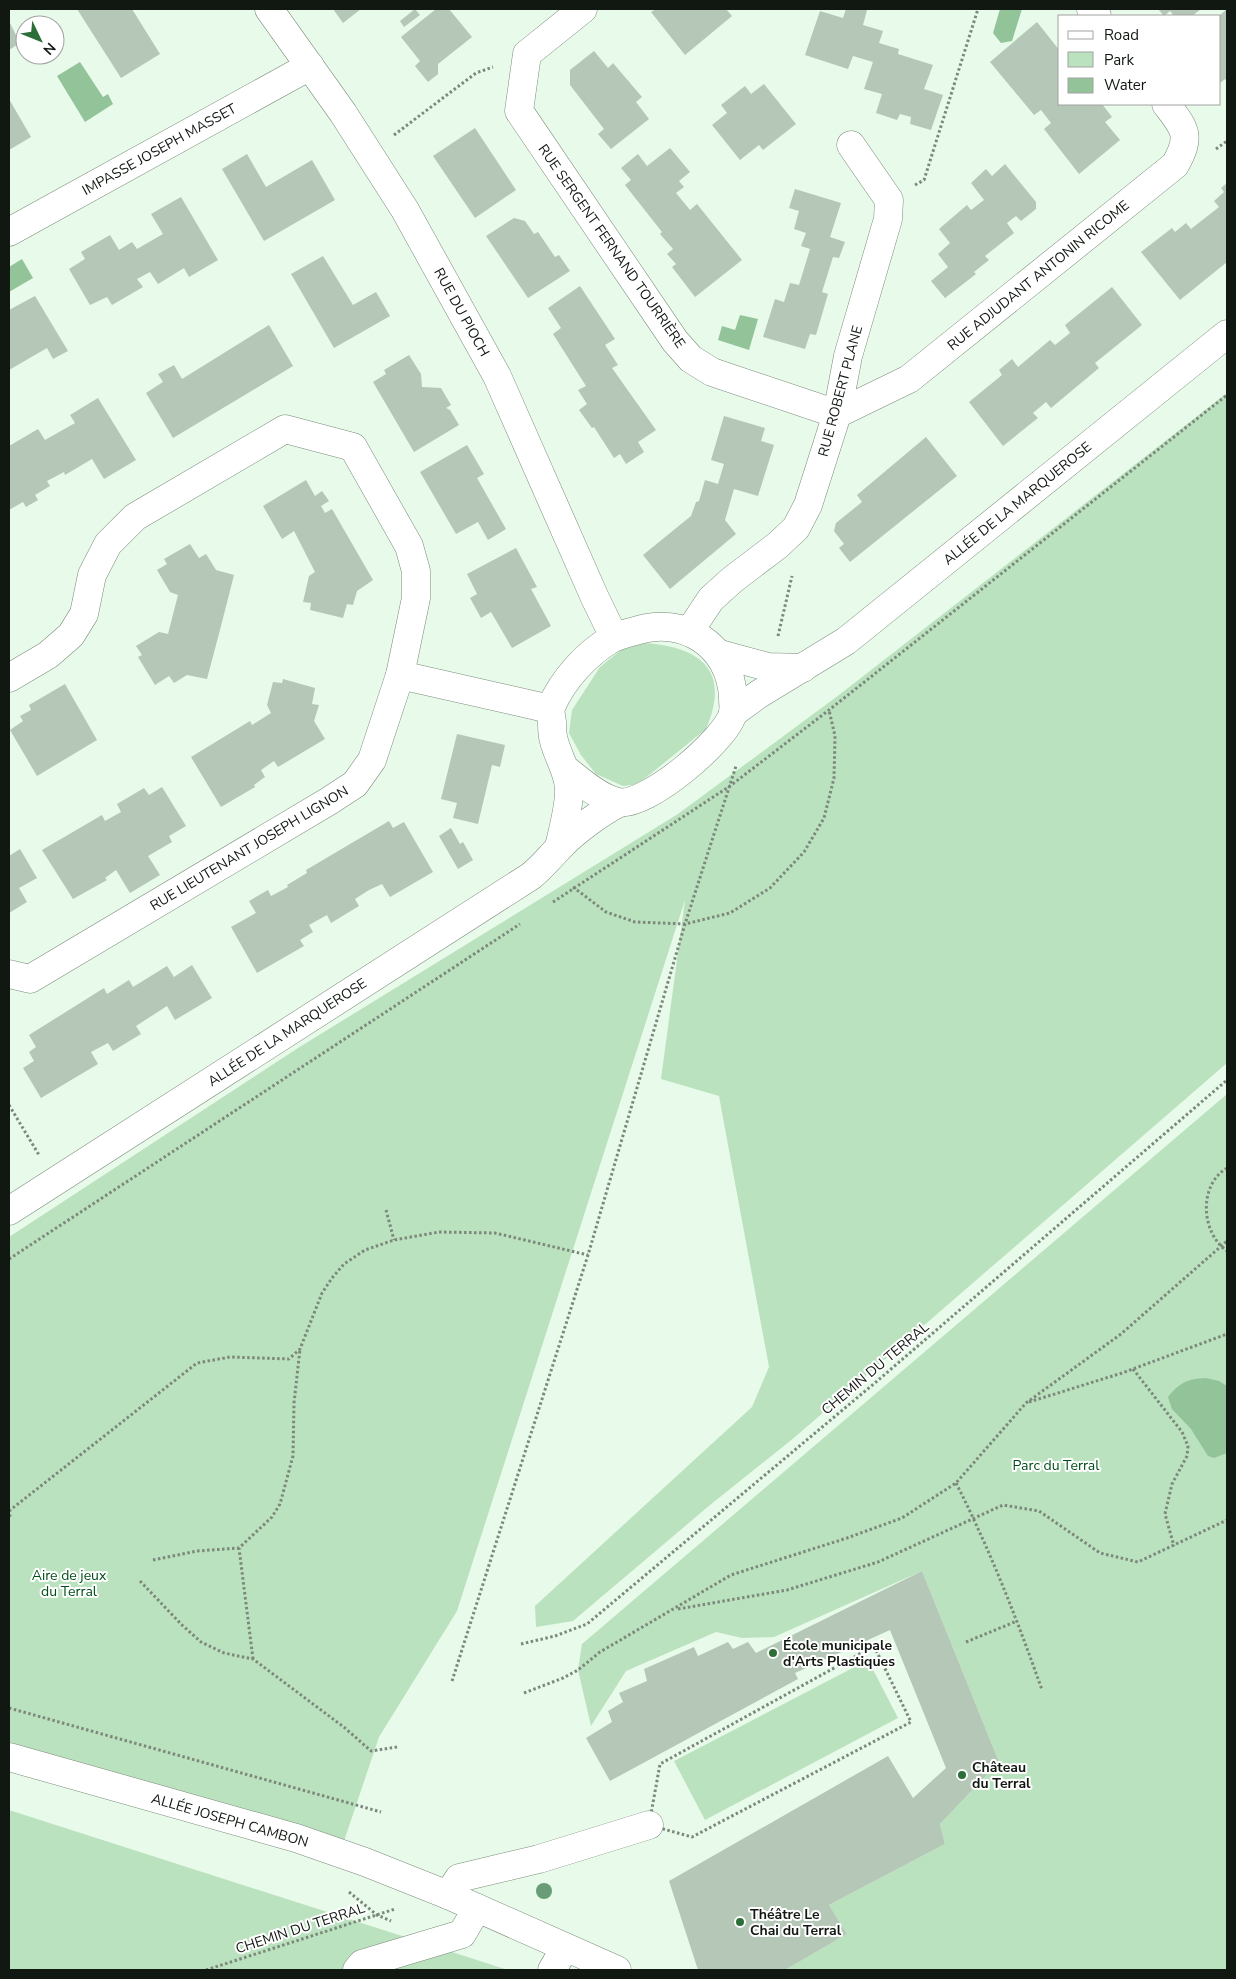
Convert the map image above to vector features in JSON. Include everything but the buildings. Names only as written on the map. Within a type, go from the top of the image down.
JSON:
[{"type":"street","name":"RUE DU PIOCH","points":[[269,9],[370,154],[405,210],[497,376],[614,637]]},
{"type":"street","points":[[527,54],[583,9]]},
{"type":"street","name":"RUE SERGENT FERNAND TOURRIÈRE","points":[[527,54],[519,111],[675,341],[691,359],[712,372],[836,414]]},
{"type":"street","name":"IMPASSE JOSEPH MASSET","points":[[9,232],[310,66]]},
{"type":"street","name":"RUE ADJUDANT ANTONIN RICOME","points":[[836,414],[909,379],[1175,165],[1184,149],[1186,135],[1180,121],[1167,105]]},
{"type":"street","points":[[851,145],[888,200]]},
{"type":"street","name":"RUE ROBERT PLANE","points":[[689,632],[711,599],[732,580],[778,546],[796,528],[808,505],[836,414],[848,356],[888,219],[888,200]]},
{"type":"street","name":"ALLÉE DE LA MARQUEROSE","points":[[733,713],[759,694],[846,641],[1227,334]]},
{"type":"street","name":"RUE LIEUTENANT JOSEPH LIGNON","points":[[9,678],[48,655],[71,635],[84,614],[92,575],[108,544],[135,518],[285,429],[353,448],[409,546],[416,571],[416,598],[400,675],[372,760],[354,784],[321,806],[30,979],[9,974]]},
{"type":"street","points":[[648,626],[669,627],[689,632],[708,643],[720,654],[731,679],[733,713],[722,732],[702,753],[662,786],[639,799],[619,803],[600,794],[564,768],[554,740],[550,709],[580,664],[614,637],[648,626]]},
{"type":"street","points":[[720,654],[768,667],[804,668]]},
{"type":"street","points":[[400,675],[550,709]]},
{"type":"street","name":"ALLÉE DE LA MARQUEROSE","points":[[559,847],[565,823],[569,788],[564,768]]},
{"type":"street","name":"ALLÉE DE LA MARQUEROSE","points":[[9,1211],[531,876],[548,862],[559,847],[604,811],[619,803]]},
{"type":"street","name":"ALLÉE JOSEPH CAMBON","points":[[9,1757],[296,1838],[365,1862],[477,1908],[559,1959],[617,1970]]},
{"type":"street","points":[[448,1895],[458,1878],[539,1859],[649,1825]]},
{"type":"street","points":[[356,1970],[362,1964],[462,1934],[477,1908]]},
{"type":"path","points":[[888,200],[924,180],[978,9]]},
{"type":"path","points":[[370,154],[476,73],[527,54]]},
{"type":"path","points":[[550,904],[730,786],[1227,395]]},
{"type":"path","points":[[569,884],[606,912],[635,922],[685,924],[730,913],[770,888],[804,852],[824,818],[834,778],[835,736],[829,710]]},
{"type":"path","points":[[9,1260],[526,920]]},
{"type":"path","points":[[452,1681],[588,1255],[685,924]]},
{"type":"path","name":"CHEMIN DU TERRAL","points":[[521,1644],[555,1636],[587,1624],[876,1382],[1227,1080]]},
{"type":"path","points":[[9,1105],[55,1181]]},
{"type":"path","points":[[1227,1168],[1211,1186],[1206,1207],[1209,1228],[1221,1246],[1227,1251]]},
{"type":"path","points":[[386,1210],[394,1240]]},
{"type":"path","points":[[153,1560],[174,1554],[239,1548],[272,1517],[280,1504],[293,1456],[294,1403],[300,1349],[322,1294],[344,1264],[365,1250],[394,1240],[439,1232],[495,1233],[588,1255]]},
{"type":"path","points":[[524,1693],[578,1670],[600,1652],[731,1575],[847,1538],[902,1518],[956,1482],[1026,1403],[1121,1334],[1227,1240]]},
{"type":"path","points":[[1026,1403],[1133,1369],[1227,1334]]},
{"type":"path","points":[[10,1515],[197,1363],[230,1357],[289,1358],[300,1349]]},
{"type":"path","points":[[1133,1369],[1182,1432],[1188,1446],[1187,1456],[1172,1484],[1164,1514],[1174,1546]]},
{"type":"path","points":[[956,1482],[974,1519],[1017,1621],[1042,1690]]},
{"type":"path","points":[[676,1609],[787,1590],[878,1562],[1003,1504],[1039,1511],[1100,1553],[1138,1562],[1227,1520]]},
{"type":"path","points":[[239,1548],[253,1659]]},
{"type":"path","points":[[140,1581],[201,1642],[224,1653],[253,1659],[345,1728],[371,1751],[397,1747]]},
{"type":"path","points":[[966,1642],[1017,1621]]},
{"type":"path","points":[[874,1646],[911,1722],[692,1837],[649,1825],[660,1764],[874,1646]]},
{"type":"path","points":[[9,1708],[381,1812]]},
{"type":"path","name":"CHEMIN DU TERRAL","points":[[206,1970],[401,1908]]},
{"type":"green space","name":"Aire de jeux du Terral","points":[[1227,393],[1227,1063],[795,1437],[710,1505],[573,1621],[536,1627],[535,1606],[752,1407],[769,1367],[719,1096],[661,1079],[685,900],[457,1611],[379,1737],[340,1853],[9,1758],[9,1237],[298,1048],[678,814],[839,695]]},
{"type":"green space","points":[[645,643],[665,645],[682,650],[696,657],[706,666],[712,677],[715,692],[713,709],[706,729],[638,784],[623,786],[596,774],[581,755],[569,733],[572,710],[600,667],[621,650]]},
{"type":"green space","name":"Parc du Terral","points":[[1227,1094],[1227,1970],[785,1970],[847,1934],[829,1905],[945,1844],[940,1824],[999,1762],[922,1571],[774,1637],[742,1638],[716,1632],[626,1671],[591,1726],[578,1670],[582,1644]]},
{"type":"green space","points":[[868,1660],[898,1718],[705,1820],[674,1761]]},
{"type":"green space","points":[[9,1810],[508,1970],[9,1970]]},
{"type":"water","points":[[1000,9],[1022,9],[1012,41],[1001,43],[993,33]]},
{"type":"water","points":[[80,62],[103,97],[108,94],[113,104],[85,122],[57,76]]},
{"type":"water","points":[[22,259],[33,278],[9,292],[9,267]]},
{"type":"water","points":[[740,315],[758,319],[749,350],[718,340],[722,326],[735,330]]},
{"type":"water","points":[[1206,1378],[1219,1381],[1227,1386],[1227,1453],[1214,1458],[1208,1456],[1191,1429],[1172,1409],[1168,1397],[1185,1382]]},
{"type":"place","name":"École municipale d'Arts Plastiques","points":[[773,1653]]},
{"type":"place","name":"Château du Terral","points":[[962,1775]]},
{"type":"place","name":"Théâtre Le Chai du Terral","points":[[740,1922]]}]
